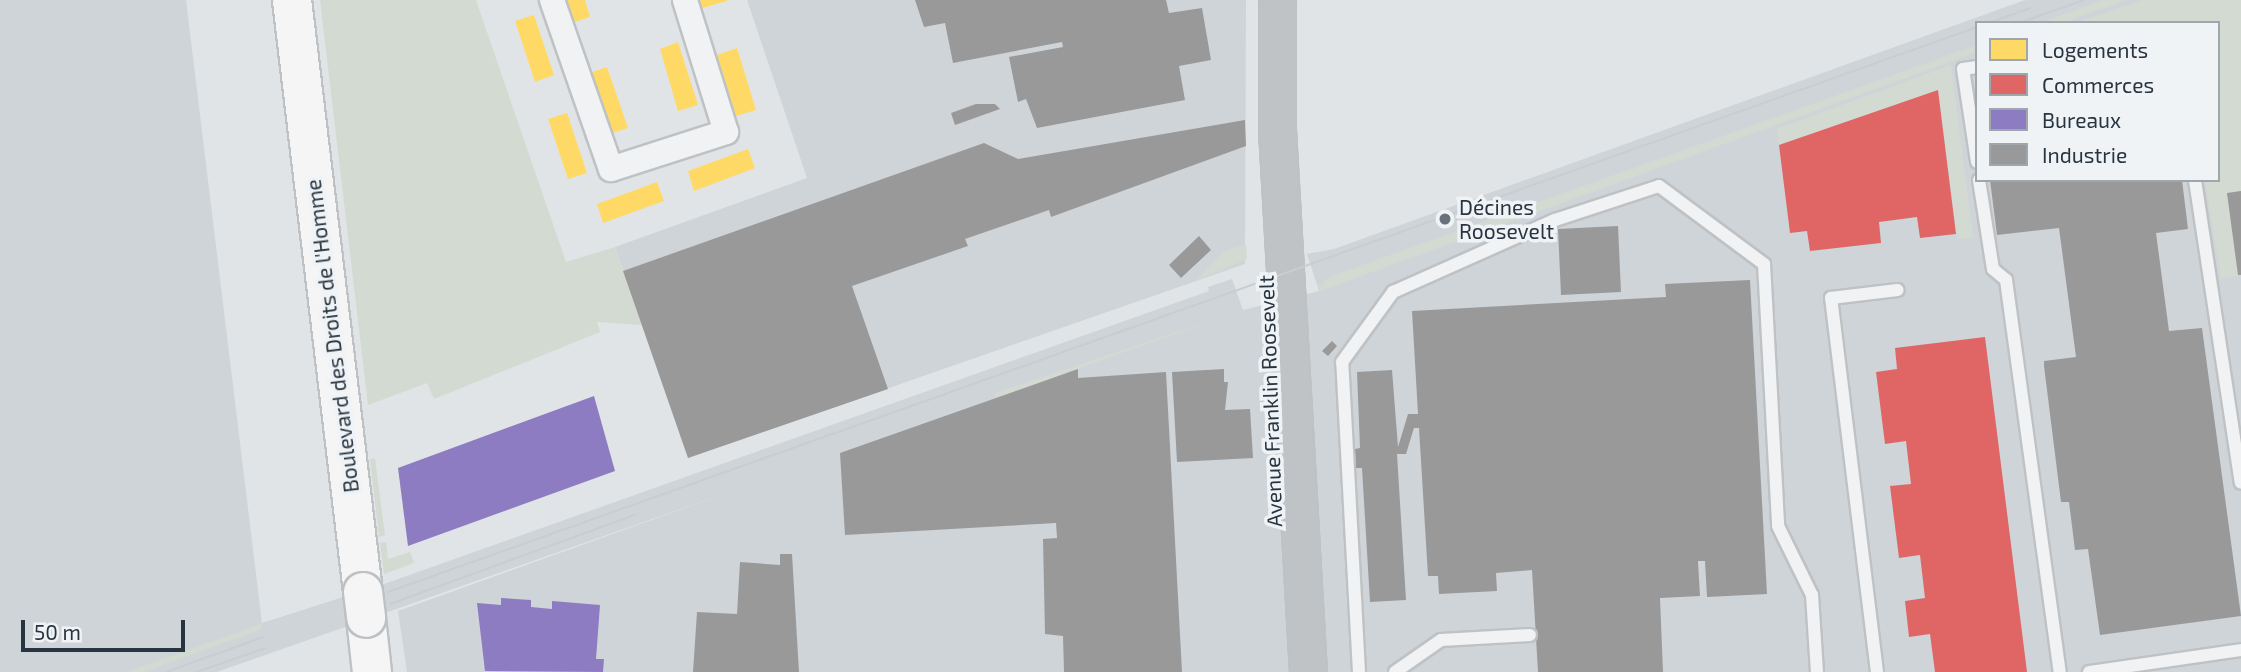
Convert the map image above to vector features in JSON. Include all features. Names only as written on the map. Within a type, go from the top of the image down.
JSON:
[{"type":"main road","name":"Boulevard des Droits de l'Homme","points":[[292,0],[372,672]]},
{"type":"street","points":[[552,0],[611,169],[726,132],[685,0]]},
{"type":"street","name":"Avenue Franklin Roosevelt","points":[[1276,0],[1277,130],[1283,176],[1276,344],[1286,672]]},
{"type":"street","name":"Avenue Franklin Roosevelt","points":[[1276,344],[1308,672]]},
{"type":"lane","points":[[1975,67],[1963,69],[1975,149]]},
{"type":"lane","points":[[1979,182],[1993,269],[2006,280],[2060,672]]},
{"type":"lane","points":[[2195,182],[2241,483]]},
{"type":"lane","points":[[1359,672],[1342,362],[1393,292],[1555,220],[1659,186],[1764,264],[1778,526],[1812,595],[1816,672]]},
{"type":"lane","points":[[1877,672],[1831,299],[1898,290]]},
{"type":"lane","points":[[1395,672],[1441,640],[1530,635]]},
{"type":"lane","points":[[2089,672],[2241,650]]},
{"type":"shaded area","points":[[0,0],[186,0],[262,623],[387,583],[1209,291],[1208,287],[1232,279],[1243,310],[1319,291],[1307,254],[1334,249],[2025,0],[2241,0],[2241,672],[407,672],[398,611],[732,491],[217,672],[0,672]]},
{"type":"shaded area","points":[[320,0],[476,0],[566,262],[615,247],[642,325],[597,322],[600,332],[434,399],[427,383],[368,405]]},
{"type":"shaded area","points":[[747,0],[1246,0],[1245,264],[688,458],[615,247],[807,178]]},
{"type":"shaded area","points":[[2104,0],[2127,0],[2068,21],[2046,21]]},
{"type":"shaded area","points":[[2142,0],[2241,0],[2241,191],[2227,193],[2238,275],[2221,279],[2205,182],[2220,182],[2220,21],[2082,21]]},
{"type":"shaded area","points":[[1975,46],[1975,53],[1320,291],[1318,284],[1324,285],[1323,281]]},
{"type":"shaded area","points":[[1951,65],[1973,238],[1957,239],[1938,90],[1779,145],[1777,129]]},
{"type":"shaded area","points":[[1246,244],[1247,259],[1194,282],[1224,251]]},
{"type":"shaded area","points":[[1236,312],[996,398],[995,393]]},
{"type":"shaded area","points":[[375,458],[385,535],[379,537],[370,459]]},
{"type":"shaded area","points":[[386,542],[388,559],[410,552],[414,563],[384,574],[380,543]]},
{"type":"shaded area","points":[[261,624],[262,629],[143,672],[126,672]]},
{"type":"building: Logements","points":[[564,0],[585,0],[590,17],[572,23]]},
{"type":"building: Logements","points":[[700,0],[727,0],[727,1],[702,8]]},
{"type":"building: Logements","points":[[534,15],[554,75],[535,82],[515,21]]},
{"type":"building: Logements","points":[[678,42],[698,105],[678,111],[660,49]]},
{"type":"building: Logements","points":[[737,48],[756,110],[736,116],[717,55]]},
{"type":"building: Logements","points":[[607,67],[628,128],[609,134],[589,73]]},
{"type":"building: Logements","points":[[567,113],[587,173],[568,179],[548,119]]},
{"type":"building: Logements","points":[[748,149],[755,168],[694,191],[688,171]]},
{"type":"building: Logements","points":[[657,182],[664,201],[603,223],[597,204]]},
{"type":"building: Commerces","points":[[1938,90],[1956,234],[1920,238],[1917,217],[1879,222],[1881,243],[1810,251],[1807,231],[1790,233],[1779,145]]},
{"type":"building: Commerces","points":[[1985,337],[2027,672],[1935,672],[1930,634],[1909,637],[1905,601],[1925,598],[1920,555],[1899,558],[1890,486],[1911,484],[1906,441],[1885,444],[1876,372],[1897,369],[1895,348]]},
{"type":"building: Bureaux","points":[[594,396],[615,471],[408,546],[398,468]]},
{"type":"building: Bureaux","points":[[501,598],[531,600],[531,607],[552,609],[552,601],[600,605],[596,659],[604,659],[603,672],[485,671],[477,603],[501,605]]},
{"type":"building: Industrie","points":[[915,0],[1166,0],[1169,13],[1202,8],[1211,60],[1179,66],[1185,100],[1037,128],[1026,99],[1018,102],[1009,57],[1063,47],[1062,42],[953,63],[945,23],[924,27]]},
{"type":"building: Industrie","points":[[976,104],[995,104],[1000,109],[955,125],[951,113]]},
{"type":"building: Industrie","points":[[1245,120],[1246,146],[1051,217],[1049,210],[965,239],[968,246],[852,286],[888,389],[688,458],[623,271],[984,143],[1018,159]]},
{"type":"building: Industrie","points":[[1990,182],[2182,182],[2188,229],[2156,233],[2169,331],[2202,328],[2241,616],[2100,635],[2088,549],[2075,550],[2069,502],[2061,502],[2044,366],[2044,361],[2076,357],[2059,228],[1997,235]]},
{"type":"building: Industrie","points":[[2241,191],[2241,275],[2238,275],[2227,193]]},
{"type":"building: Industrie","points":[[1618,226],[1621,292],[1561,295],[1558,229]]},
{"type":"building: Industrie","points":[[1199,236],[1211,250],[1181,278],[1169,265]]},
{"type":"building: Industrie","points":[[1750,280],[1767,594],[1707,597],[1705,561],[1698,561],[1700,596],[1660,598],[1663,672],[1538,672],[1532,570],[1496,573],[1497,591],[1439,594],[1438,576],[1428,576],[1419,428],[1414,428],[1406,454],[1397,454],[1406,600],[1370,602],[1362,468],[1355,468],[1355,449],[1360,448],[1357,372],[1392,370],[1398,447],[1408,414],[1418,414],[1412,311],[1666,297],[1665,284]]},
{"type":"building: Industrie","points":[[1332,341],[1337,346],[1328,356],[1322,351]]},
{"type":"building: Industrie","points":[[1078,369],[1078,378],[1166,372],[1182,672],[1064,672],[1063,636],[1045,634],[1043,539],[1057,538],[1056,523],[845,535],[840,453]]},
{"type":"building: Industrie","points":[[1224,369],[1224,382],[1228,382],[1225,410],[1250,409],[1253,458],[1177,462],[1172,372]]},
{"type":"building: Industrie","points":[[780,554],[792,554],[799,672],[693,672],[697,612],[737,614],[740,562],[780,565]]},
{"type":"tram line","points":[[2025,21],[2084,0]]},
{"type":"tram line","points":[[1994,21],[2030,8]]},
{"type":"tram line","points":[[388,592],[1975,28]]},
{"type":"tram line","points":[[390,604],[635,515]]},
{"type":"tram line","points":[[166,672],[263,637]]},
{"type":"tram line","points":[[197,672],[265,648]]},
{"type":"place","name":"Décines Roosevelt","points":[[1445,219]]}]
